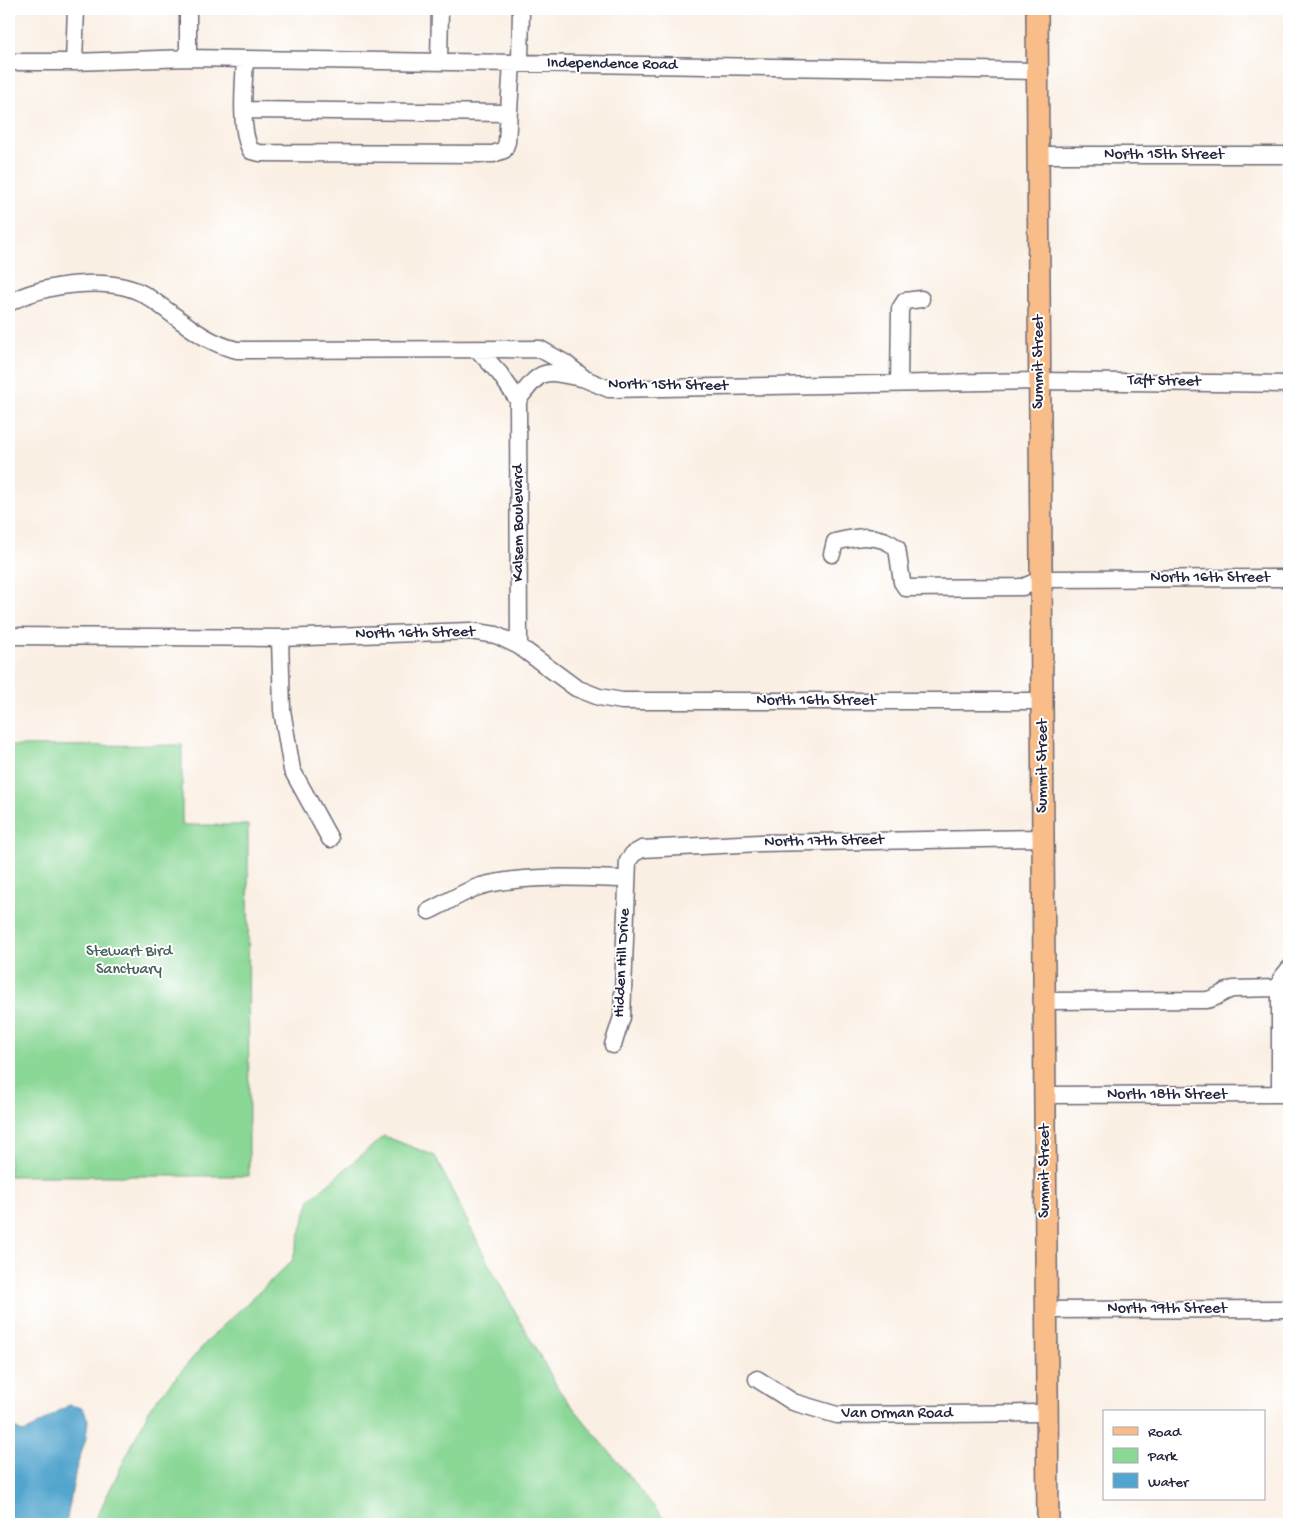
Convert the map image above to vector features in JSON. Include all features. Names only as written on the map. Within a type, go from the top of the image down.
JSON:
[{"type":"main road","name":"Summit Street","points":[[1037,9],[1048,1524]]},
{"type":"street","points":[[74,62],[76,9]]},
{"type":"street","points":[[188,9],[188,58]]},
{"type":"street","points":[[439,62],[440,9]]},
{"type":"street","points":[[245,59],[244,110],[246,142],[251,151],[260,153],[493,154],[504,150],[507,142],[521,9]]},
{"type":"street","name":"Independence Road","points":[[9,62],[188,58],[1037,71]]},
{"type":"street","points":[[244,110],[509,113]]},
{"type":"street","name":"North 15th Street","points":[[1038,156],[1289,156]]},
{"type":"street","name":"North 15th Street","points":[[9,303],[20,296],[50,288],[78,285],[115,285],[144,294],[198,334],[220,346],[237,350],[540,349],[565,363],[585,379],[609,389],[1039,381]]},
{"type":"street","points":[[899,384],[900,308],[905,301],[921,299]]},
{"type":"street","points":[[478,350],[500,374],[518,400],[534,378],[551,372],[585,379]]},
{"type":"street","name":"Taft Street","points":[[1039,381],[1289,384]]},
{"type":"street","name":"Kalsem Boulevard","points":[[518,400],[519,646]]},
{"type":"street","name":"North 16th Street","points":[[832,554],[835,542],[843,540],[874,537],[888,541],[897,548],[902,582],[906,588],[1023,587],[1042,579],[1289,578]]},
{"type":"street","name":"North 16th Street","points":[[9,636],[280,638],[470,631],[496,635],[519,646],[576,688],[599,697],[622,701],[1042,701]]},
{"type":"street","points":[[280,638],[282,710],[292,770],[330,839]]},
{"type":"street","name":"North 17th Street","points":[[626,879],[628,861],[642,849],[760,843],[1044,838]]},
{"type":"street","points":[[430,911],[481,887],[518,880],[554,878],[626,879]]},
{"type":"street","name":"Hidden Hill Drive","points":[[613,1045],[622,1017],[626,879]]},
{"type":"street","points":[[1284,1094],[1280,988],[1281,979],[1289,968]]},
{"type":"street","points":[[1045,1002],[1213,1000],[1226,990],[1233,988],[1280,988]]},
{"type":"street","name":"North 18th Street","points":[[1045,1095],[1284,1094]]},
{"type":"street","name":"North 19th Street","points":[[1045,1310],[1289,1309]]},
{"type":"street","name":"Van Orman Road","points":[[757,1379],[793,1402],[837,1415],[1046,1413]]},
{"type":"green space","name":"Stewart Bird Sanctuary","points":[[182,745],[182,825],[248,825],[249,1176],[9,1176],[9,746]]},
{"type":"green space","points":[[384,1136],[435,1156],[488,1263],[559,1390],[668,1524],[93,1524],[151,1406],[210,1338],[292,1261],[310,1199]]},
{"type":"water","points":[[69,1405],[83,1408],[88,1420],[86,1438],[76,1469],[66,1524],[9,1524],[9,1425],[24,1433]]}]
